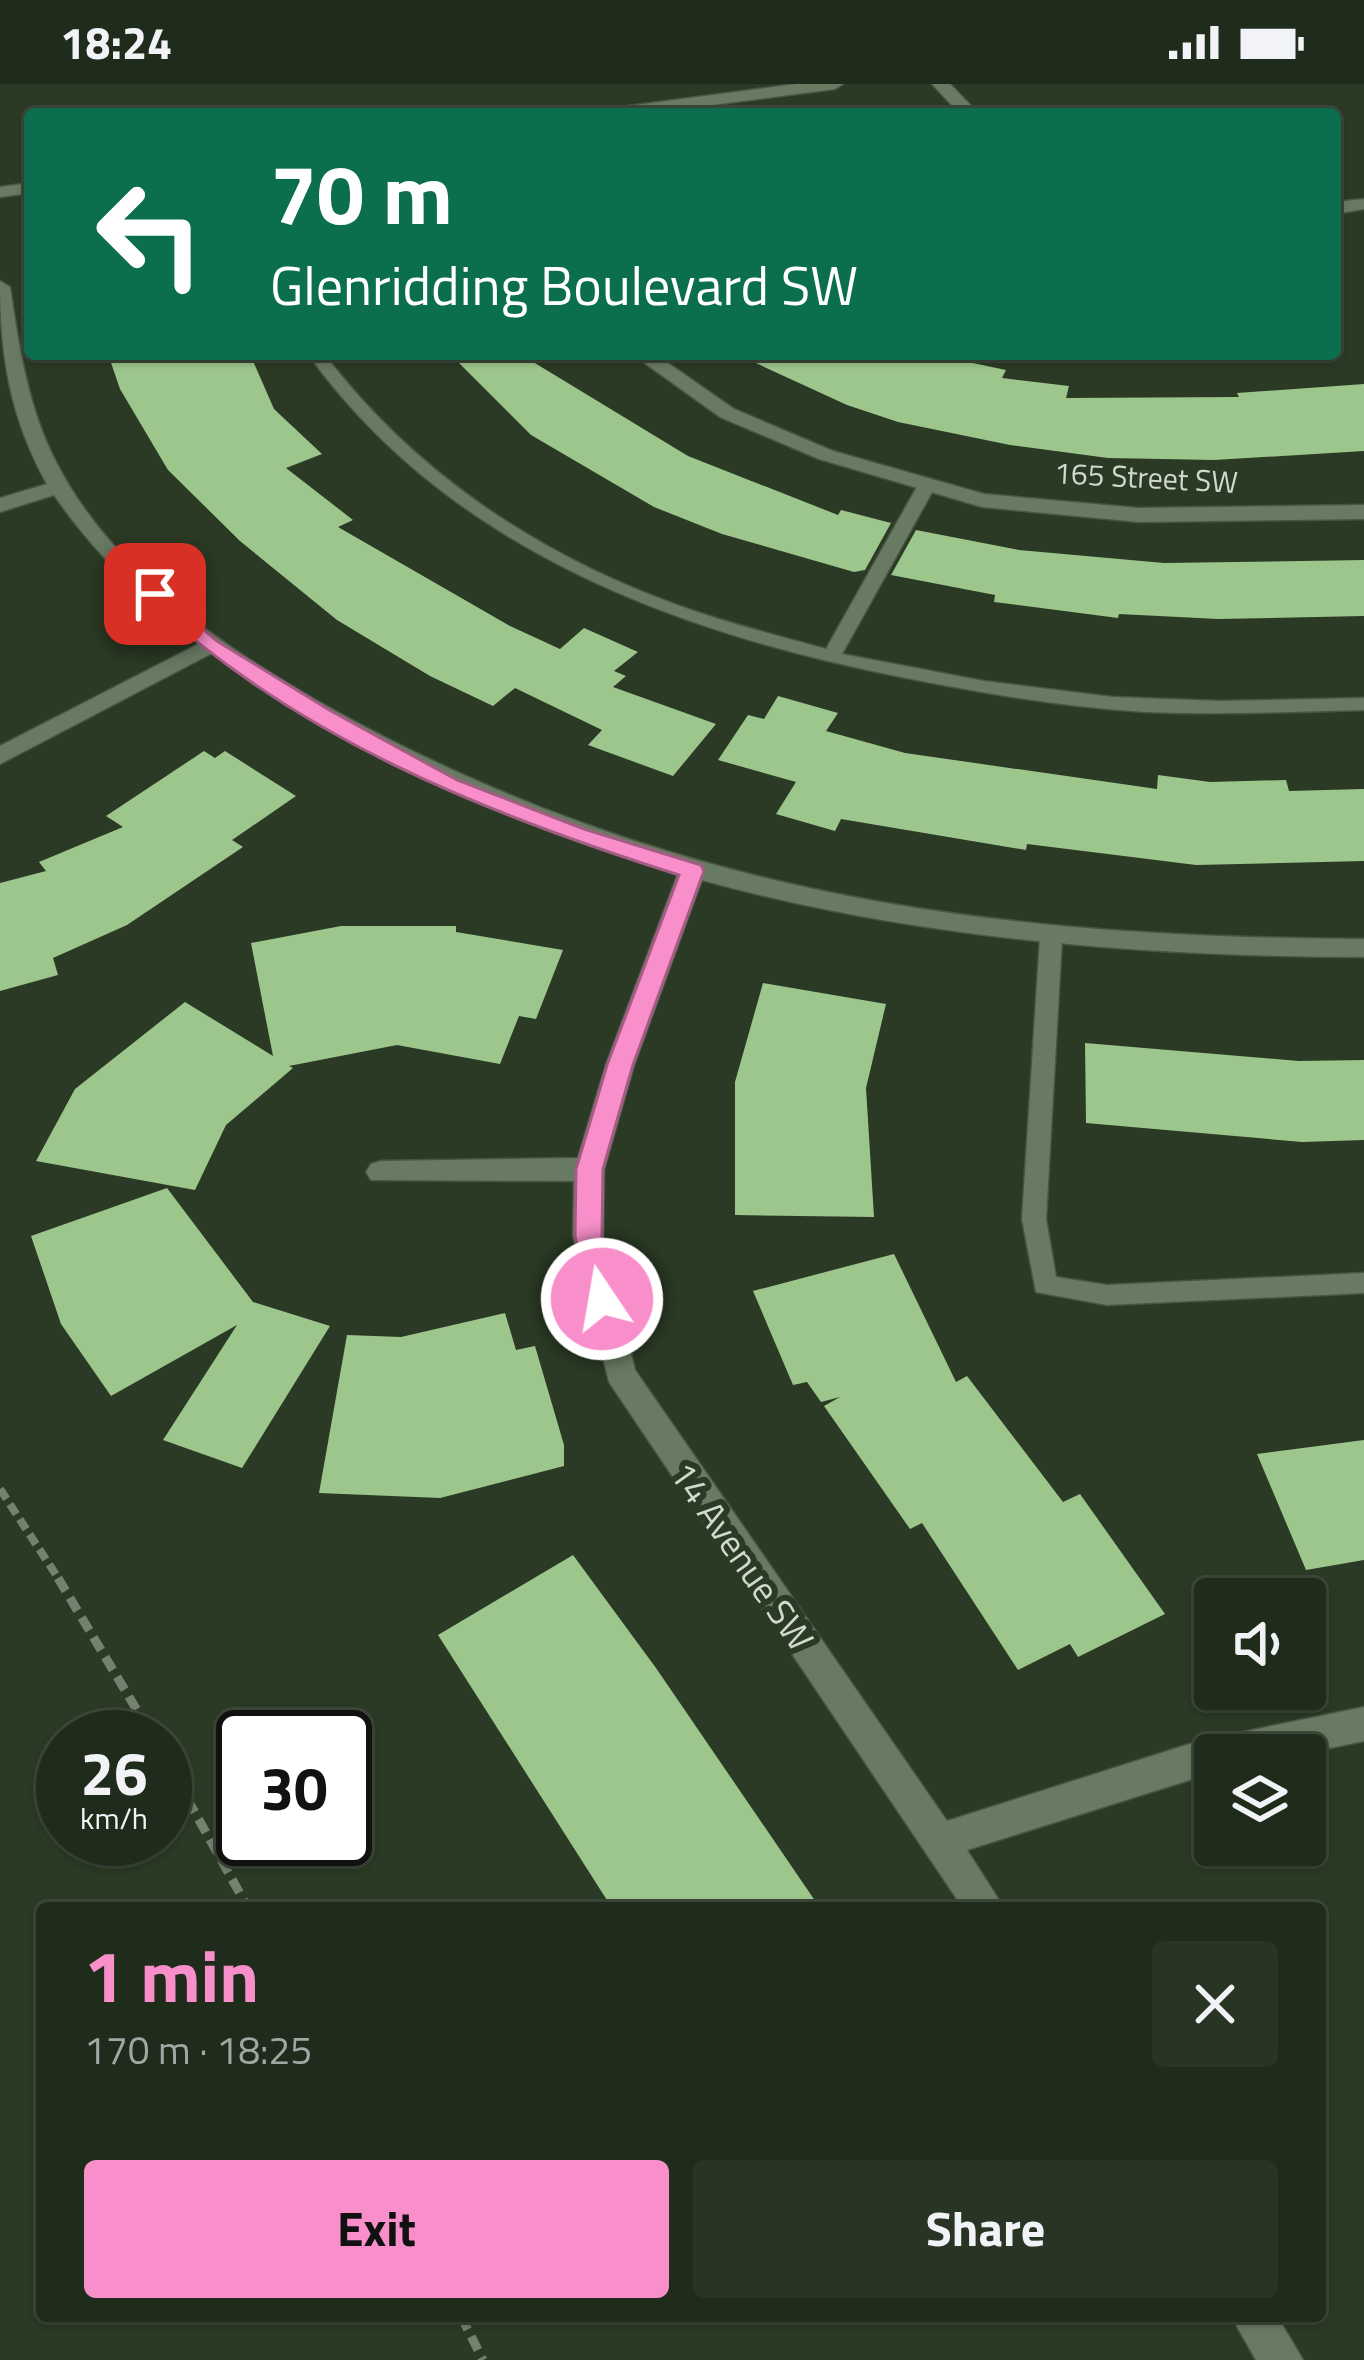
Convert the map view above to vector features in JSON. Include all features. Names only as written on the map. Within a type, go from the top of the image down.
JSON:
[{"type":"street","points":[[651,108],[835,84]]},
{"type":"street","points":[[940,84],[964,108]]},
{"type":"street","points":[[0,287],[3,330],[31,433],[59,487],[128,569],[210,646],[323,716],[449,785],[576,835],[692,871],[894,915],[1051,938],[1264,950],[1364,949]]},
{"type":"street","name":"165 Street SW","points":[[651,360],[727,413],[826,455],[982,500],[1139,515],[1364,512]]},
{"type":"street","points":[[0,505],[59,487]]},
{"type":"street","points":[[0,756],[210,646]]},
{"type":"street","name":"14 Avenue SW","points":[[692,871],[620,1065],[590,1169],[588,1236],[620,1373],[981,1902]]},
{"type":"street","points":[[381,1172],[590,1169]]},
{"type":"street","points":[[941,1841],[1199,1758],[1364,1724]]},
{"type":"street","points":[[1256,2322],[1281,2360]]},
{"type":"lane","points":[[320,360],[340,389],[410,460],[508,532],[654,603],[831,657],[955,684],[1082,701],[1248,707],[1364,704]]},
{"type":"lane","points":[[831,657],[927,485]]},
{"type":"lane","points":[[1051,938],[1034,1220],[1045,1285],[1107,1295],[1364,1282]]},
{"type":"path","points":[[0,1489],[97,1637],[138,1710]]},
{"type":"path","points":[[192,1807],[245,1902]]},
{"type":"path","points":[[464,2322],[483,2360]]},
{"type":"building","points":[[110,360],[253,360],[274,409],[322,454],[286,468],[353,520],[338,527],[510,626],[560,649],[584,628],[638,652],[614,671],[626,676],[613,687],[716,724],[673,776],[588,745],[602,730],[515,688],[493,706],[430,676],[337,620],[240,541],[168,470],[120,389]]},
{"type":"building","points":[[456,360],[530,360],[688,456],[838,515],[841,510],[891,523],[865,570],[854,572],[722,534],[654,507],[531,435]]},
{"type":"building","points":[[749,360],[958,360],[1006,370],[1002,378],[1069,386],[1066,398],[1239,397],[1237,393],[1364,384],[1364,451],[1214,460],[1108,458],[1010,445],[898,422],[847,405]]},
{"type":"building","points":[[916,530],[1019,550],[1164,563],[1364,560],[1364,616],[1218,619],[1119,614],[1118,618],[994,602],[995,595],[891,575]]},
{"type":"building","points":[[778,696],[838,713],[826,731],[905,753],[1157,789],[1158,775],[1210,782],[1286,780],[1289,791],[1364,789],[1364,861],[1196,865],[1027,844],[1026,850],[841,819],[835,831],[776,814],[796,782],[718,760],[748,715],[764,719]]},
{"type":"building","points":[[204,751],[215,758],[225,751],[296,796],[232,840],[243,847],[127,925],[53,958],[58,975],[0,991],[0,883],[46,871],[39,862],[123,827],[106,816]]},
{"type":"building","points":[[341,926],[456,926],[456,932],[563,950],[536,1019],[519,1016],[500,1064],[397,1045],[289,1066],[293,1068],[226,1125],[195,1190],[36,1161],[75,1089],[185,1002],[273,1056],[251,943]]},
{"type":"building","points":[[763,983],[886,1004],[866,1088],[874,1217],[735,1215],[735,1082]]},
{"type":"building","points":[[1085,1043],[1299,1061],[1364,1060],[1364,1140],[1302,1142],[1086,1123]]},
{"type":"building","points":[[167,1188],[253,1302],[330,1326],[242,1468],[163,1440],[237,1325],[111,1396],[61,1324],[31,1236]]},
{"type":"building","points":[[894,1254],[956,1382],[967,1376],[1063,1502],[1080,1494],[1165,1614],[1078,1657],[1070,1644],[1018,1670],[922,1523],[910,1529],[824,1406],[840,1397],[821,1402],[807,1382],[793,1385],[753,1291]]},
{"type":"building","points":[[505,1313],[516,1350],[535,1346],[564,1445],[564,1466],[440,1498],[319,1493],[347,1335],[401,1337]]},
{"type":"building","points":[[1364,1440],[1364,1560],[1306,1570],[1257,1454]]},
{"type":"building","points":[[573,1555],[816,1902],[608,1902],[438,1635]]},
{"type":"route","points":[[155,594],[210,646],[323,716],[449,785],[576,835],[692,871],[620,1065],[590,1169],[588,1236],[602,1299]]}]
